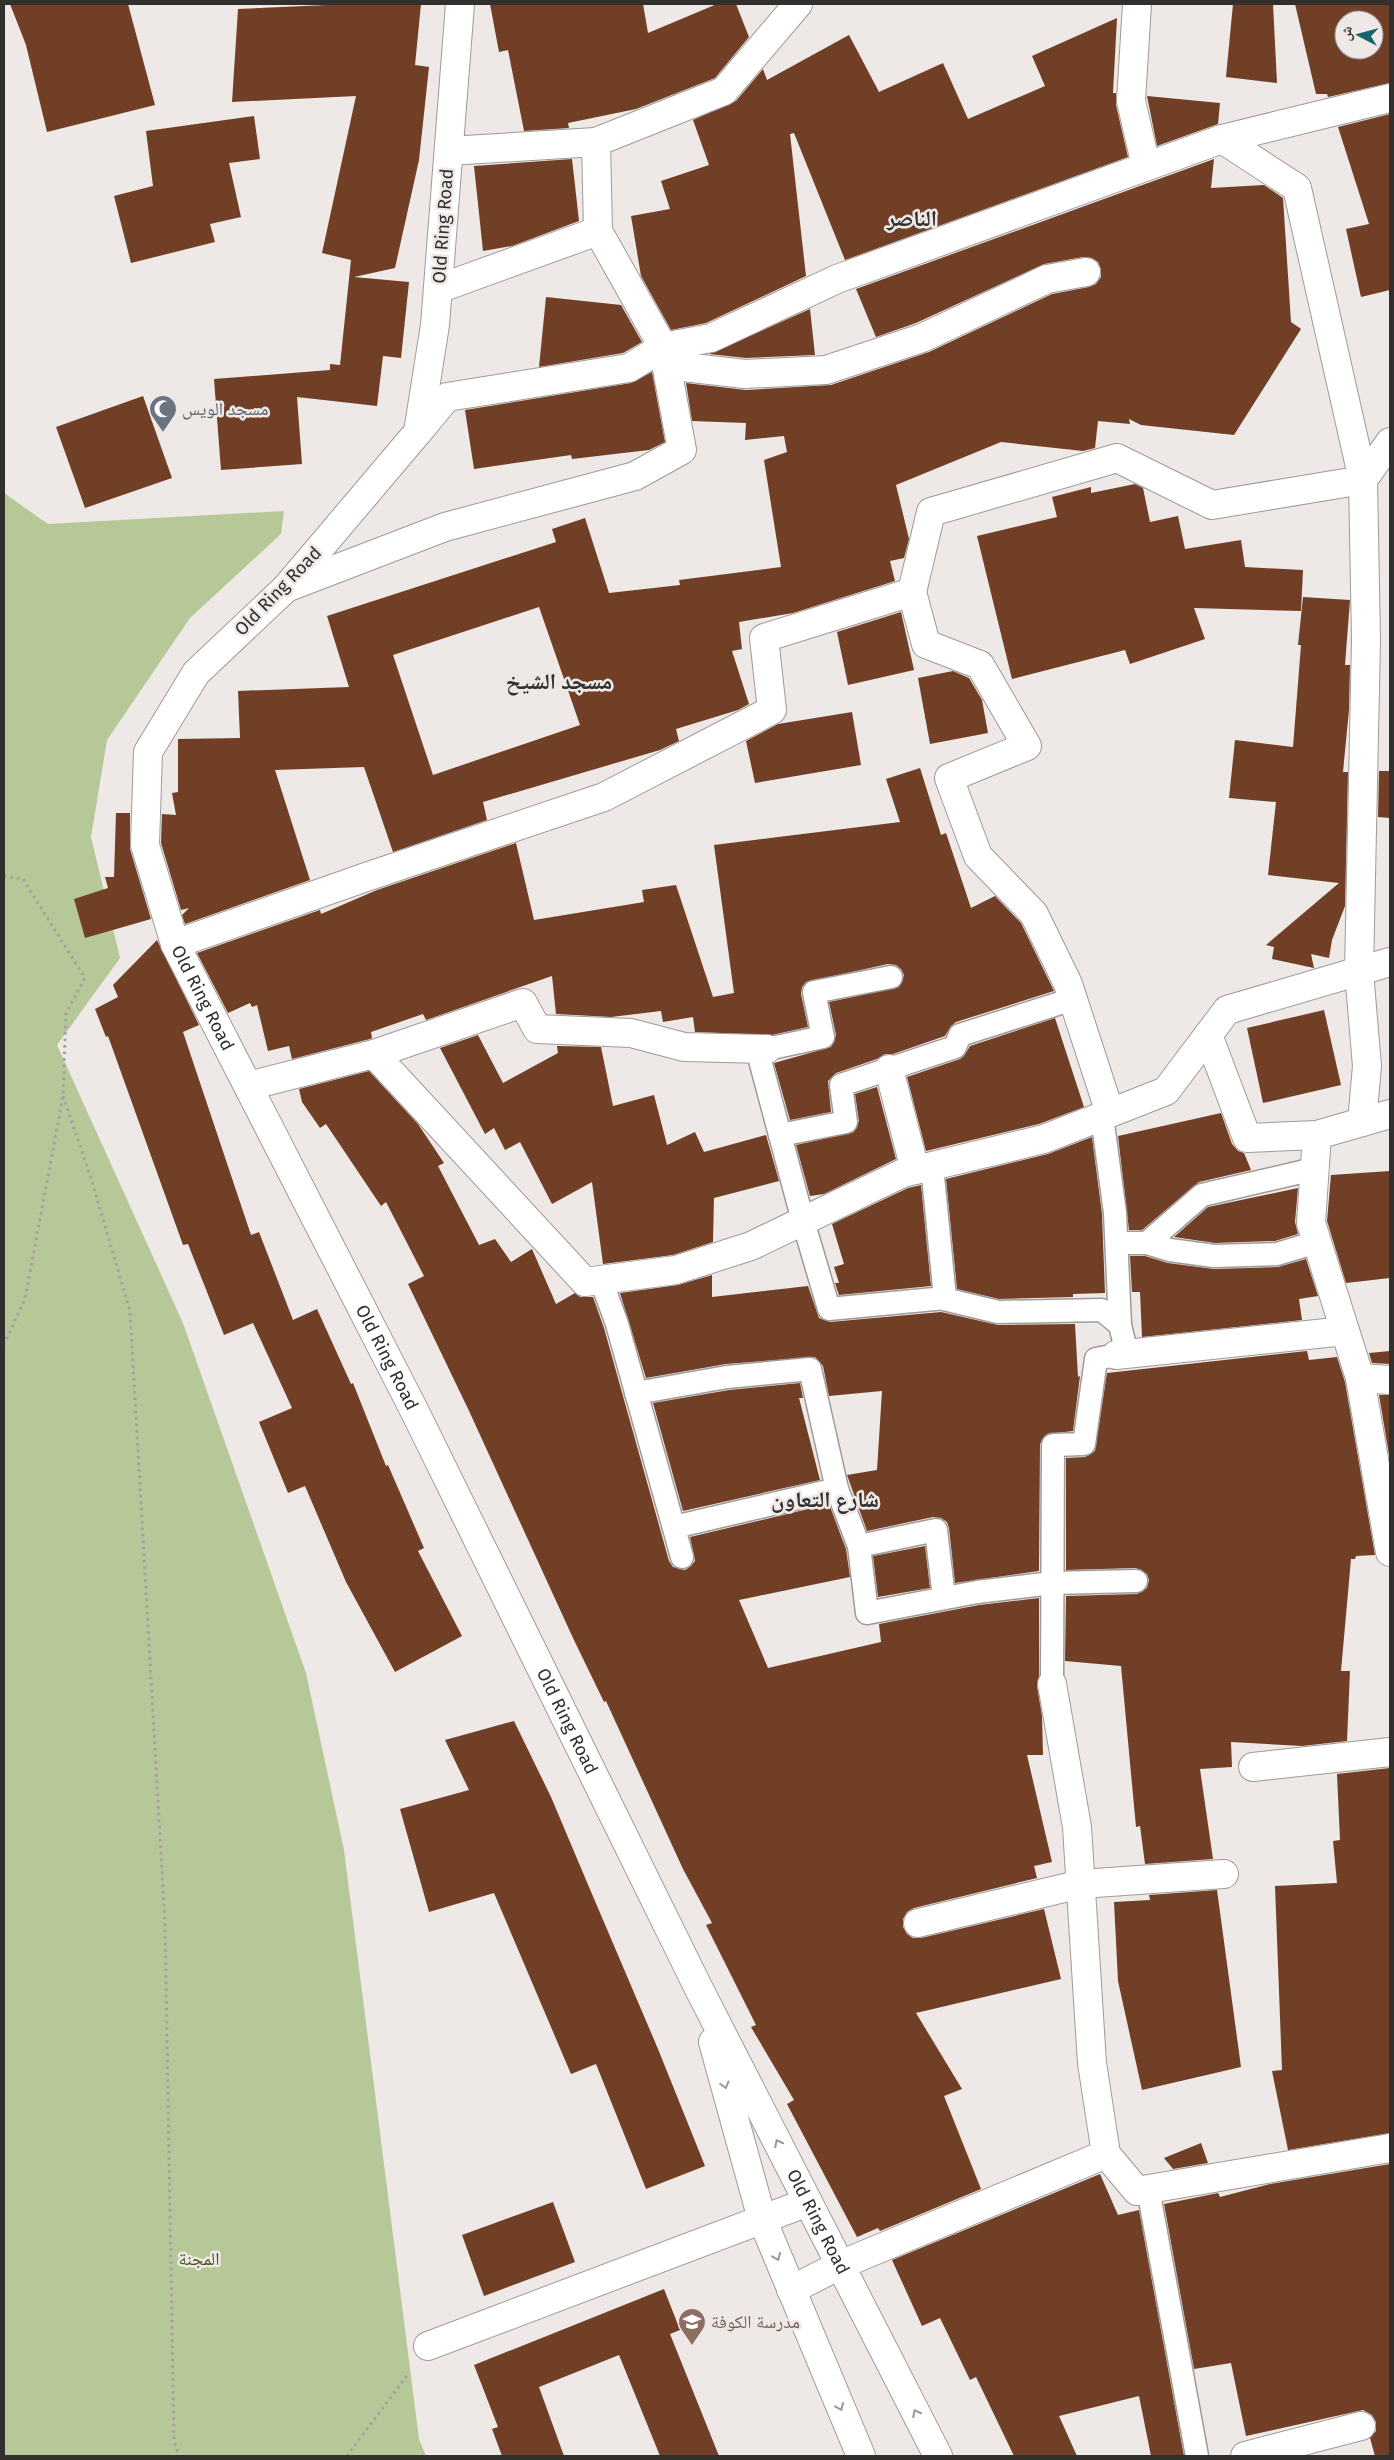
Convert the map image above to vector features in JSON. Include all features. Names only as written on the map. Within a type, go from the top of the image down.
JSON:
[{"type":"street","name":"Old Ring Road","points":[[460,4],[435,325],[418,432],[286,588],[196,673],[148,752],[145,845],[175,944],[418,1418],[698,1988],[938,2456]]},
{"type":"street","points":[[449,151],[596,142],[724,91],[798,4]]},
{"type":"street","points":[[1137,4],[1131,101],[1146,166]]},
{"type":"street","points":[[418,432],[447,397],[629,368],[711,338],[837,278],[1222,139],[1390,98]]},
{"type":"street","points":[[1222,139],[1297,188],[1363,480],[1366,640],[1360,972],[1367,1066],[1362,1122]]},
{"type":"street","points":[[286,588],[445,527],[635,476],[682,450],[665,356],[598,231],[596,142]]},
{"type":"street","points":[[438,289],[598,231]]},
{"type":"street","points":[[665,356],[745,374],[826,370],[922,338],[1047,279],[1086,272]]},
{"type":"street","points":[[1106,1114],[1073,999],[1034,914],[978,856],[949,778],[1027,746],[980,664],[926,644],[912,592],[932,512],[1117,458],[1212,505],[1363,480],[1390,442]]},
{"type":"street","points":[[175,944],[604,797],[772,710],[764,638],[912,592]]},
{"type":"street","points":[[374,1054],[585,1282],[676,1270],[751,1246],[903,1173],[1044,1138],[1166,1091],[1227,1010],[1390,962]]},
{"type":"street","points":[[248,1086],[374,1054],[523,1003],[537,1028],[631,1033],[684,1047],[762,1049]]},
{"type":"street","points":[[1208,1035],[1247,1138],[1317,1135],[1390,1114]]},
{"type":"street","points":[[889,1069],[923,1168]]},
{"type":"street","points":[[1317,1135],[1312,1223],[1360,1378],[1390,1552]]},
{"type":"street","points":[[1121,1355],[1345,1331]]},
{"type":"street","points":[[1360,1378],[1390,1380]]},
{"type":"street","points":[[1052,1684],[1077,1827],[1092,2062],[1106,2154],[1137,2191],[1390,2148]]},
{"type":"street","points":[[1253,1767],[1390,1752]]},
{"type":"street","points":[[918,1923],[1081,1884],[1224,1874]]},
{"type":"street","name":"Old Ring Road","points":[[698,1988],[762,2219],[861,2456]]},
{"type":"street","points":[[791,2290],[840,2265],[1106,2154]]},
{"type":"street","points":[[428,2346],[808,2202]]},
{"type":"street","points":[[1245,2456],[1360,2426]]},
{"type":"lane","points":[[891,977],[814,992],[823,1037],[762,1049],[780,1135],[829,1309],[944,1299],[998,1312],[1102,1310],[1120,1325]]},
{"type":"lane","points":[[780,1135],[846,1122],[841,1085],[954,1047],[960,1035],[1073,999]]},
{"type":"lane","points":[[1052,1684],[1053,1445],[1084,1444],[1096,1358],[1121,1355],[1117,1243],[1106,1114]]},
{"type":"lane","points":[[923,1168],[944,1299]]},
{"type":"lane","points":[[1147,1243],[1202,1195],[1314,1169]]},
{"type":"lane","points":[[1117,1243],[1147,1243],[1170,1250],[1214,1256],[1277,1254],[1317,1242]]},
{"type":"lane","points":[[601,1280],[617,1324],[682,1557]]},
{"type":"lane","points":[[636,1393],[727,1377],[810,1369],[837,1489],[859,1546],[867,1613],[944,1598],[1052,1583],[1136,1581]]},
{"type":"lane","points":[[674,1527],[837,1489]]},
{"type":"lane","points":[[859,1546],[936,1530],[944,1598]]},
{"type":"lane","points":[[1148,2189],[1197,2456]]},
{"type":"path","points":[[4,876],[23,879],[85,978],[66,1013],[63,1096],[25,1299],[4,1344]]},
{"type":"path","points":[[63,1096],[90,1175],[130,1311],[165,1923],[174,2441],[178,2456]]},
{"type":"path","points":[[347,2456],[428,2346]]},
{"type":"green space","name":"المجنة","points":[[4,493],[48,524],[284,511],[281,534],[190,618],[107,740],[91,837],[120,958],[57,1045],[183,1323],[306,1673],[344,1850],[419,2439],[426,2456],[4,2456]]},
{"type":"building","points":[[10,4],[128,4],[155,105],[47,132],[26,45]]},
{"type":"building","points":[[349,4],[421,4],[415,65],[429,67],[419,160],[395,268],[354,277],[409,282],[401,358],[383,356],[377,406],[297,397],[302,464],[221,470],[214,379],[330,370],[330,364],[340,365],[351,260],[322,253],[356,96],[232,102],[238,9]]},
{"type":"building","points":[[490,4],[643,4],[648,33],[717,4],[736,4],[749,37],[715,78],[636,109],[568,123],[569,128],[524,131],[508,50],[499,52]]},
{"type":"building","points":[[1233,4],[1273,4],[1277,83],[1226,77]]},
{"type":"building","points":[[1295,4],[1390,4],[1390,83],[1328,97],[1327,94],[1316,94]]},
{"type":"building","points":[[1117,18],[1113,93],[1116,93],[1116,105],[1128,157],[845,260],[794,133],[790,134],[806,276],[706,323],[671,330],[641,276],[631,216],[670,209],[661,181],[709,165],[693,120],[736,101],[763,69],[767,80],[849,35],[879,92],[943,63],[968,119],[1045,86],[1032,56]]},
{"type":"building","points":[[1147,96],[1220,103],[1218,124],[1157,146]]},
{"type":"building","points":[[1390,114],[1390,290],[1361,297],[1346,229],[1369,224],[1338,127]]},
{"type":"building","points":[[254,116],[260,159],[229,163],[241,217],[210,224],[215,242],[131,263],[114,196],[153,186],[146,131]]},
{"type":"building","points":[[572,159],[579,221],[512,246],[483,251],[474,166]]},
{"type":"building","points":[[1214,159],[1211,188],[1264,185],[1283,198],[1291,322],[1301,329],[1234,435],[1141,425],[1129,419],[1130,424],[1098,421],[1095,448],[1083,451],[1001,442],[896,485],[909,539],[904,558],[890,561],[895,581],[793,613],[739,622],[742,649],[732,651],[749,704],[738,710],[676,729],[679,741],[660,750],[483,802],[487,820],[393,852],[364,767],[275,770],[310,880],[185,924],[182,915],[189,908],[181,910],[161,843],[162,814],[176,815],[172,793],[178,792],[178,739],[240,738],[238,691],[349,687],[327,616],[556,542],[552,529],[585,518],[609,593],[680,585],[679,580],[781,567],[764,460],[787,452],[784,436],[745,440],[746,423],[692,421],[686,383],[746,390],[831,385],[929,352],[1052,294],[1096,284],[1101,277],[1101,269],[1098,262],[1092,258],[1083,257],[1044,264],[916,323],[876,337],[856,289]],"holes":[[[539,607],[580,725],[433,775],[393,655]]]},
{"type":"building","points":[[546,297],[621,305],[642,342],[623,353],[539,367]]},
{"type":"building","points":[[810,309],[815,355],[746,358],[709,354]]},
{"type":"building","points":[[652,372],[665,442],[649,450],[572,459],[571,455],[474,469],[465,410],[631,383]]},
{"type":"building","points":[[143,396],[172,478],[85,508],[56,427]]},
{"type":"building","points":[[1135,484],[1143,488],[1150,522],[1178,516],[1185,549],[1241,540],[1245,567],[1303,570],[1301,611],[1194,608],[1205,639],[1130,664],[1125,650],[1012,679],[977,536],[1057,517],[1052,497],[1091,487],[1091,493]]},
{"type":"building","points":[[1303,597],[1350,600],[1345,665],[1350,665],[1349,710],[1343,772],[1348,772],[1345,906],[1332,940],[1329,958],[1311,954],[1314,968],[1272,959],[1274,947],[1266,945],[1339,883],[1268,875],[1276,802],[1229,798],[1235,740],[1293,747],[1301,645],[1298,645]]},
{"type":"building","points":[[901,612],[914,670],[848,685],[837,632]]},
{"type":"building","points":[[953,671],[969,678],[982,700],[988,733],[930,744],[918,678]]},
{"type":"building","points":[[852,712],[861,765],[755,783],[746,741],[778,724]]},
{"type":"building","points":[[920,768],[941,835],[946,833],[971,908],[995,896],[1021,923],[1054,991],[956,1022],[945,1036],[893,1054],[885,1054],[877,1059],[836,1073],[828,1081],[831,1112],[790,1120],[774,1063],[831,1047],[836,1035],[829,1002],[899,987],[904,975],[896,965],[888,964],[806,982],[802,987],[801,994],[808,1027],[772,1035],[695,1032],[693,1017],[663,1022],[661,1011],[611,1017],[556,1014],[552,976],[426,1020],[423,1014],[371,1032],[372,1038],[370,1039],[292,1059],[289,1046],[268,1051],[257,1005],[252,1007],[250,1003],[228,1013],[197,953],[320,910],[321,914],[377,890],[516,843],[534,920],[644,902],[642,890],[676,885],[713,997],[734,993],[714,845],[900,822],[886,779]]},
{"type":"building","points":[[1379,771],[1390,771],[1390,818],[1378,817]]},
{"type":"building","points":[[116,813],[130,813],[130,849],[151,919],[85,938],[74,899],[108,888],[105,877],[114,877]]},
{"type":"building","points":[[157,940],[199,1025],[183,1032],[251,1235],[259,1232],[293,1320],[317,1309],[351,1384],[353,1383],[386,1466],[388,1465],[424,1548],[418,1551],[462,1636],[395,1672],[346,1582],[305,1486],[288,1493],[259,1422],[292,1408],[253,1323],[224,1335],[188,1244],[183,1245],[108,1036],[106,1037],[95,1009],[118,997],[113,985]]},
{"type":"building","points":[[1324,1010],[1341,1085],[1263,1103],[1247,1028]]},
{"type":"building","points":[[1055,1018],[1084,1107],[1039,1124],[926,1151],[907,1077],[960,1059],[970,1046]]},
{"type":"building","points":[[478,1035],[503,1083],[558,1053],[557,1046],[601,1047],[613,1106],[654,1095],[667,1145],[695,1132],[704,1152],[766,1135],[779,1181],[714,1198],[713,1242],[673,1255],[603,1264],[592,1182],[552,1204],[520,1142],[505,1150],[494,1128],[485,1134],[440,1048]]},
{"type":"building","points":[[369,1071],[418,1124],[444,1163],[438,1166],[479,1245],[495,1239],[511,1262],[532,1249],[556,1304],[575,1293],[580,1297],[593,1297],[604,1328],[669,1561],[673,1567],[685,1570],[695,1561],[690,1537],[829,1504],[846,1549],[850,1577],[739,1600],[768,1668],[881,1642],[879,1624],[979,1605],[1039,1598],[1039,1676],[1037,1686],[1042,1716],[1043,1755],[1027,1755],[1052,1862],[1034,1866],[1037,1878],[914,1908],[907,1912],[903,1919],[903,1927],[907,1934],[913,1938],[921,1938],[1044,1909],[1061,1979],[916,2013],[962,2089],[944,2096],[981,2189],[880,2231],[878,2228],[857,2237],[787,2104],[794,2100],[751,2027],[756,2025],[706,1925],[712,1923],[683,1869],[606,1701],[604,1702],[573,1638],[470,1413],[408,1284],[424,1276],[386,1202],[381,1206],[326,1124],[320,1128],[302,1102],[299,1089]]},
{"type":"building","points":[[877,1087],[896,1159],[824,1194],[810,1196],[796,1145],[854,1132],[859,1121],[855,1094]]},
{"type":"building","points":[[1221,1113],[1232,1144],[1238,1151],[1244,1153],[1251,1170],[1199,1182],[1142,1230],[1129,1230],[1118,1136]]},
{"type":"building","points":[[1092,1137],[1102,1214],[1105,1293],[1073,1294],[1073,1297],[999,1299],[957,1289],[946,1179],[1048,1154]]},
{"type":"building","points":[[1390,1171],[1390,1278],[1346,1283],[1327,1221],[1331,1175]]},
{"type":"building","points":[[921,1185],[931,1286],[839,1295],[835,1283],[839,1283],[834,1267],[844,1264],[832,1224],[908,1188]]},
{"type":"building","points":[[1298,1188],[1295,1222],[1298,1234],[1275,1241],[1215,1243],[1174,1237],[1208,1207]]},
{"type":"building","points":[[1130,1256],[1145,1256],[1168,1263],[1214,1269],[1278,1267],[1306,1259],[1318,1296],[1299,1299],[1302,1320],[1142,1337],[1140,1292],[1132,1292]]},
{"type":"building","points":[[712,1275],[712,1297],[808,1286],[819,1318],[830,1322],[941,1312],[998,1325],[1075,1324],[1078,1377],[1080,1376],[1073,1431],[1047,1434],[1040,1444],[1039,1571],[955,1583],[949,1528],[947,1522],[941,1518],[933,1517],[867,1531],[847,1475],[877,1470],[882,1391],[829,1396],[823,1366],[815,1357],[726,1364],[646,1378],[620,1293],[678,1285]]},
{"type":"building","points":[[1307,1351],[1309,1360],[1337,1357],[1345,1382],[1375,1555],[1356,1556],[1355,1559],[1351,1559],[1341,1671],[1350,1671],[1347,1741],[1302,1746],[1231,1742],[1232,1767],[1200,1769],[1213,1859],[1145,1864],[1140,1826],[1136,1827],[1121,1666],[1065,1661],[1066,1596],[1137,1594],[1147,1588],[1149,1580],[1147,1574],[1136,1568],[1066,1570],[1066,1458],[1085,1457],[1095,1451],[1107,1373]]},
{"type":"building","points":[[1390,1351],[1390,1364],[1372,1363],[1369,1353]]},
{"type":"building","points":[[800,1383],[803,1398],[799,1398],[820,1480],[683,1511],[653,1403],[729,1390]]},
{"type":"building","points":[[1379,1395],[1390,1395],[1390,1461]]},
{"type":"building","points":[[925,1546],[930,1588],[878,1597],[873,1556]]},
{"type":"building","points":[[514,1721],[551,1797],[658,2049],[705,2166],[646,2189],[596,2064],[571,2074],[494,1893],[429,1912],[400,1809],[469,1790],[445,1740]]},
{"type":"building","points":[[1390,1768],[1390,2133],[1288,2150],[1272,2071],[1282,2070],[1275,1886],[1337,1883],[1333,1841],[1340,1840],[1337,1774]]},
{"type":"building","points":[[1217,1890],[1241,2067],[1142,2090],[1118,1981],[1114,1902],[1150,1900],[1149,1895]]},
{"type":"building","points":[[1201,2143],[1208,2163],[1173,2169],[1164,2158]]},
{"type":"building","points":[[1390,2164],[1390,2456],[1375,2456],[1370,2438],[1376,2431],[1376,2422],[1372,2415],[1363,2410],[1246,2436],[1231,2363],[1194,2369],[1164,2204],[1218,2193],[1220,2197],[1270,2184]]},
{"type":"building","points":[[1100,2174],[1118,2215],[1139,2210],[1184,2456],[1151,2456],[1139,2396],[1059,2416],[1077,2456],[1014,2456],[976,2377],[970,2380],[940,2318],[922,2326],[892,2260]]},
{"type":"building","points":[[553,2202],[575,2262],[484,2296],[462,2235]]},
{"type":"building","points":[[664,2289],[680,2330],[670,2334],[719,2456],[660,2456],[619,2355],[539,2387],[564,2456],[502,2456],[492,2429],[498,2427],[474,2365]]},
{"type":"place","name":"مسجد الويس","points":[[163,433]]},
{"type":"place","name":"مدرسة الكوفة","points":[[692,2346]]},
{"type":"district","name":"الناصر","points":[[912,218]]},
{"type":"district","name":"مسجد الشيخ","points":[[559,681]]},
{"type":"district","name":"شارع التعاون","points":[[825,1499]]}]
